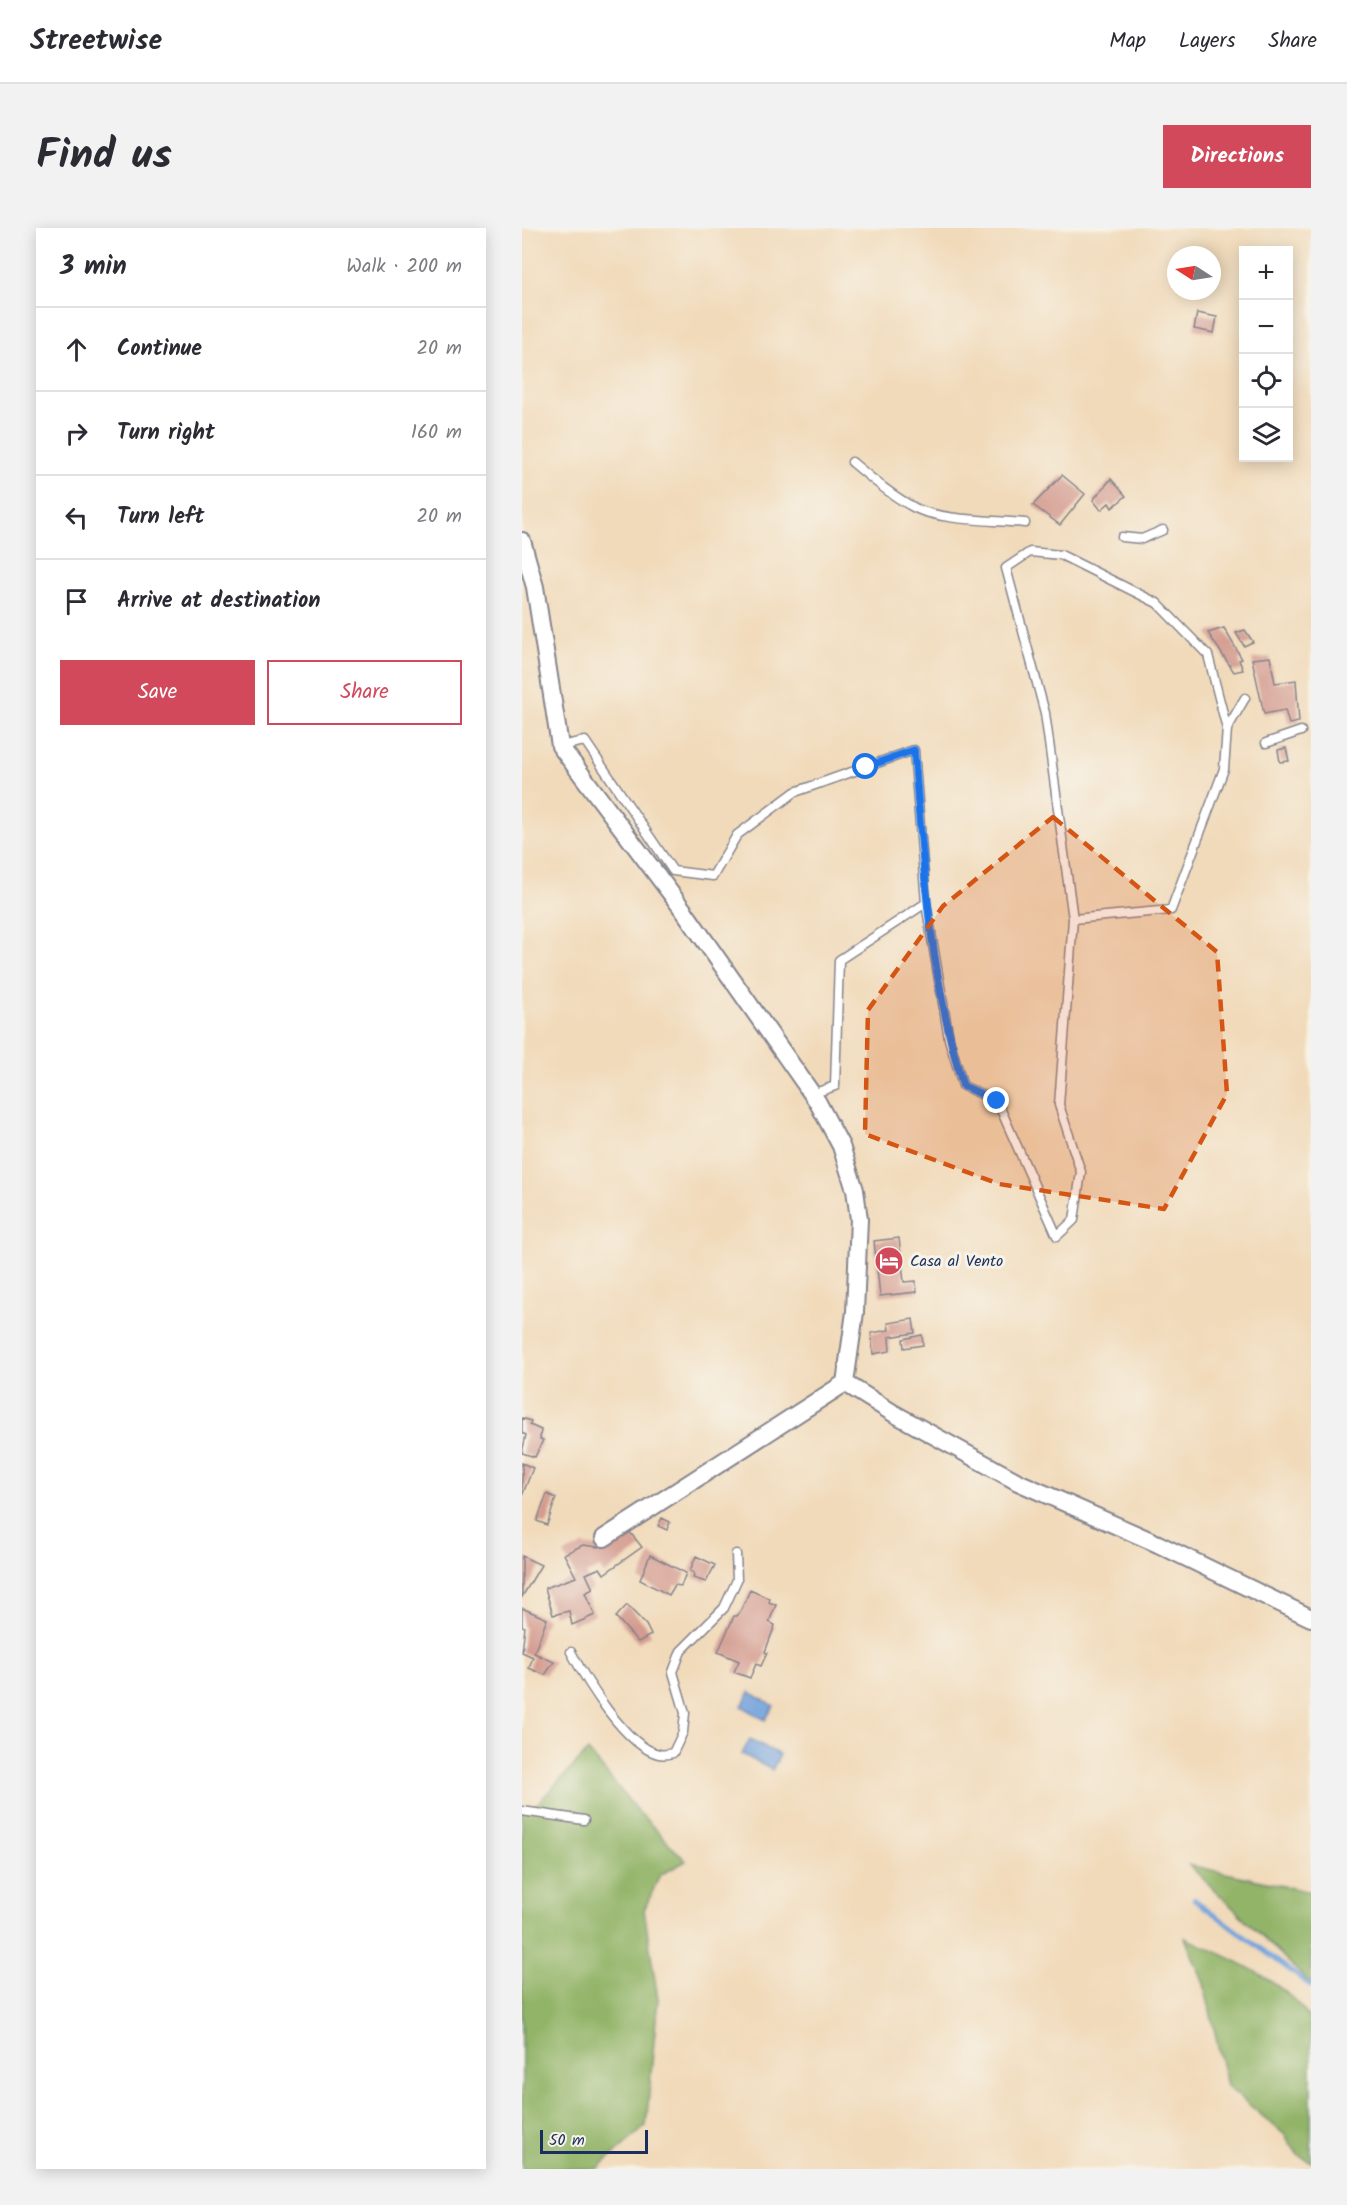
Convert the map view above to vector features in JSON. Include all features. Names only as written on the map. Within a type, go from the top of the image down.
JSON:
[{"type":"street","points":[[522,541],[535,587],[560,746],[684,910],[812,1094],[841,1146],[855,1190],[859,1220],[855,1312],[845,1383],[604,1538]]},
{"type":"street","points":[[845,1383],[893,1413],[1018,1482],[1158,1544],[1311,1618]]},
{"type":"lane","points":[[852,462],[875,482],[916,509],[945,515],[1024,523]]},
{"type":"lane","points":[[1122,537],[1142,539],[1163,530]]},
{"type":"lane","points":[[560,746],[585,741],[673,871],[713,876],[737,836],[795,792],[914,750],[926,903],[949,1040],[963,1086],[997,1101],[1057,1236],[1074,1220],[1081,1172],[1059,1105],[1073,919],[1045,713],[1006,568],[1030,552],[1061,555],[1156,603],[1208,656],[1227,729],[1224,769],[1171,910],[1073,919]]},
{"type":"lane","points":[[1227,729],[1245,698]]},
{"type":"lane","points":[[1266,743],[1301,730]]},
{"type":"lane","points":[[812,1094],[835,1086],[839,960],[926,903]]},
{"type":"lane","points":[[571,1652],[593,1694],[637,1743],[659,1755],[673,1753],[683,1732],[686,1713],[673,1672],[681,1651],[724,1608],[736,1580],[736,1554]]},
{"type":"lane","points":[[522,1811],[584,1821]]},
{"type":"highlighted area","points":[[1053,817],[1217,952],[1227,1094],[1164,1209],[999,1184],[865,1134],[868,1010],[943,906]]},
{"type":"green space","points":[[588,1751],[636,1809],[686,1861],[660,1875],[644,1910],[658,1999],[646,2126],[597,2169],[522,2169],[522,1809],[530,1811]]},
{"type":"green space","points":[[1189,1865],[1311,1892],[1311,1984]]},
{"type":"green space","points":[[1185,1938],[1236,1961],[1271,1981],[1300,2006],[1310,2020],[1311,2162],[1298,2155],[1285,2135],[1227,2086],[1204,1984]]},
{"type":"water","points":[[750,1692],[774,1706],[765,1720],[742,1706]]},
{"type":"water","points":[[750,1739],[780,1755],[772,1770],[742,1754]]},
{"type":"building","points":[[1197,313],[1217,317],[1214,333],[1194,329]]},
{"type":"building","points":[[1062,475],[1085,494],[1060,525],[1033,505]]},
{"type":"building","points":[[1111,479],[1126,496],[1112,508],[1109,503],[1101,510],[1093,500]]},
{"type":"building","points":[[1224,628],[1242,659],[1239,660],[1243,670],[1234,672],[1208,633]]},
{"type":"building","points":[[1245,630],[1253,642],[1244,646],[1236,633]]},
{"type":"building","points":[[1270,657],[1275,683],[1296,680],[1299,722],[1289,724],[1285,710],[1264,714],[1252,659]]},
{"type":"building","points":[[1286,748],[1289,761],[1280,762],[1278,750]]},
{"type":"building","name":"Casa al Vento","points":[[899,1238],[904,1282],[916,1281],[917,1292],[880,1296],[874,1241]]},
{"type":"building","points":[[913,1319],[915,1333],[889,1337],[890,1351],[873,1354],[871,1333],[889,1330],[888,1323]]},
{"type":"building","points":[[922,1335],[923,1345],[904,1348],[903,1339]]},
{"type":"building","points":[[522,1418],[531,1421],[530,1425],[541,1430],[540,1439],[543,1440],[535,1457],[522,1453],[526,1435],[522,1433]]},
{"type":"building","points":[[522,1463],[533,1468],[522,1496]]},
{"type":"building","points":[[547,1494],[556,1498],[547,1525],[537,1521]]},
{"type":"building","points":[[662,1518],[670,1522],[667,1530],[658,1526]]},
{"type":"building","points":[[628,1530],[642,1547],[604,1574],[600,1568],[586,1574],[593,1589],[585,1593],[595,1615],[572,1625],[569,1611],[553,1615],[545,1588],[576,1577],[564,1554],[583,1545],[598,1547]]},
{"type":"building","points":[[650,1555],[686,1573],[681,1586],[675,1585],[669,1595],[640,1580]]},
{"type":"building","points":[[522,1556],[541,1565],[522,1597]]},
{"type":"building","points":[[696,1556],[715,1565],[706,1582],[693,1578],[694,1573],[690,1571]]},
{"type":"building","points":[[750,1590],[770,1599],[769,1602],[776,1605],[769,1622],[775,1625],[765,1652],[767,1653],[761,1666],[756,1664],[750,1678],[734,1672],[739,1661],[718,1652],[734,1616],[737,1616],[741,1610]]},
{"type":"building","points":[[627,1605],[646,1625],[651,1635],[638,1642],[616,1617]]},
{"type":"building","points":[[522,1608],[547,1619],[534,1653],[554,1662],[545,1675],[529,1668],[533,1657],[522,1652],[525,1627],[522,1626]]},
{"type":"waterway","points":[[1194,1899],[1311,1986]]},
{"type":"place","name":"Casa al Vento","points":[[889,1261]]},
{"type":"route","points":[[866,767],[914,750],[926,903],[949,1040],[963,1086],[997,1101]]}]
